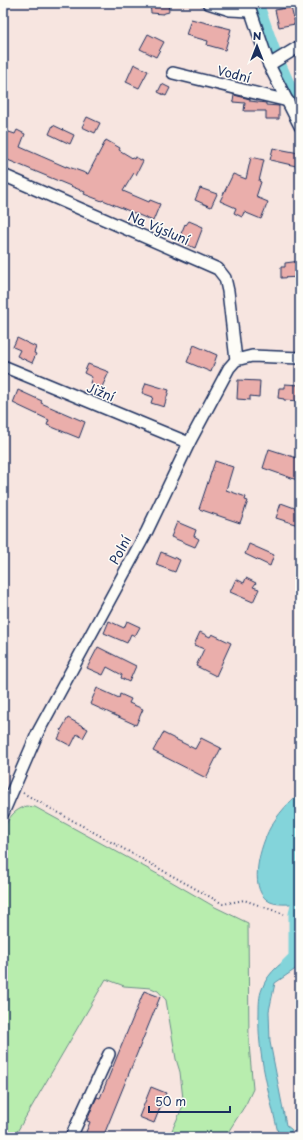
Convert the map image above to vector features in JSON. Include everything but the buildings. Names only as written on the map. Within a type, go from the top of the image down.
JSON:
[{"type":"street","name":"Vodní","points":[[208,3],[230,10],[249,7],[271,64],[300,126]]},
{"type":"street","points":[[271,64],[300,46]]},
{"type":"street","name":"Vodní","points":[[173,74],[288,101]]},
{"type":"street","name":"Na Výsluní","points":[[3,175],[218,269],[225,278],[228,291],[236,360]]},
{"type":"street","points":[[236,360],[252,356],[300,358]]},
{"type":"street","name":"Polní","points":[[3,813],[38,732],[147,531],[229,368],[236,360]]},
{"type":"street","name":"Jižní","points":[[3,366],[190,443]]},
{"type":"street","points":[[71,1137],[109,1054]]},
{"type":"path","points":[[15,788],[223,904],[244,900],[284,914]]},
{"type":"green space","points":[[27,806],[35,807],[215,907],[248,923],[249,1044],[253,1089],[246,1104],[225,1137],[169,1137],[183,1106],[183,1099],[180,1072],[176,1059],[166,1000],[158,991],[151,988],[124,986],[106,979],[14,1137],[3,1137],[3,830],[15,812]]},
{"type":"water","points":[[300,793],[300,903],[283,904],[270,902],[261,894],[258,885],[258,865],[263,844],[273,823],[291,801]]},
{"type":"water","points":[[300,950],[300,966],[275,983],[269,1011],[270,1042],[286,1125],[292,1130],[289,1134],[290,1137],[279,1137],[262,1060],[259,1029],[259,1001],[262,989],[268,977],[283,962]]},
{"type":"waterway","points":[[258,3],[276,54],[300,108]]},
{"type":"waterway","points":[[286,965],[294,957],[294,914],[300,884]]}]
